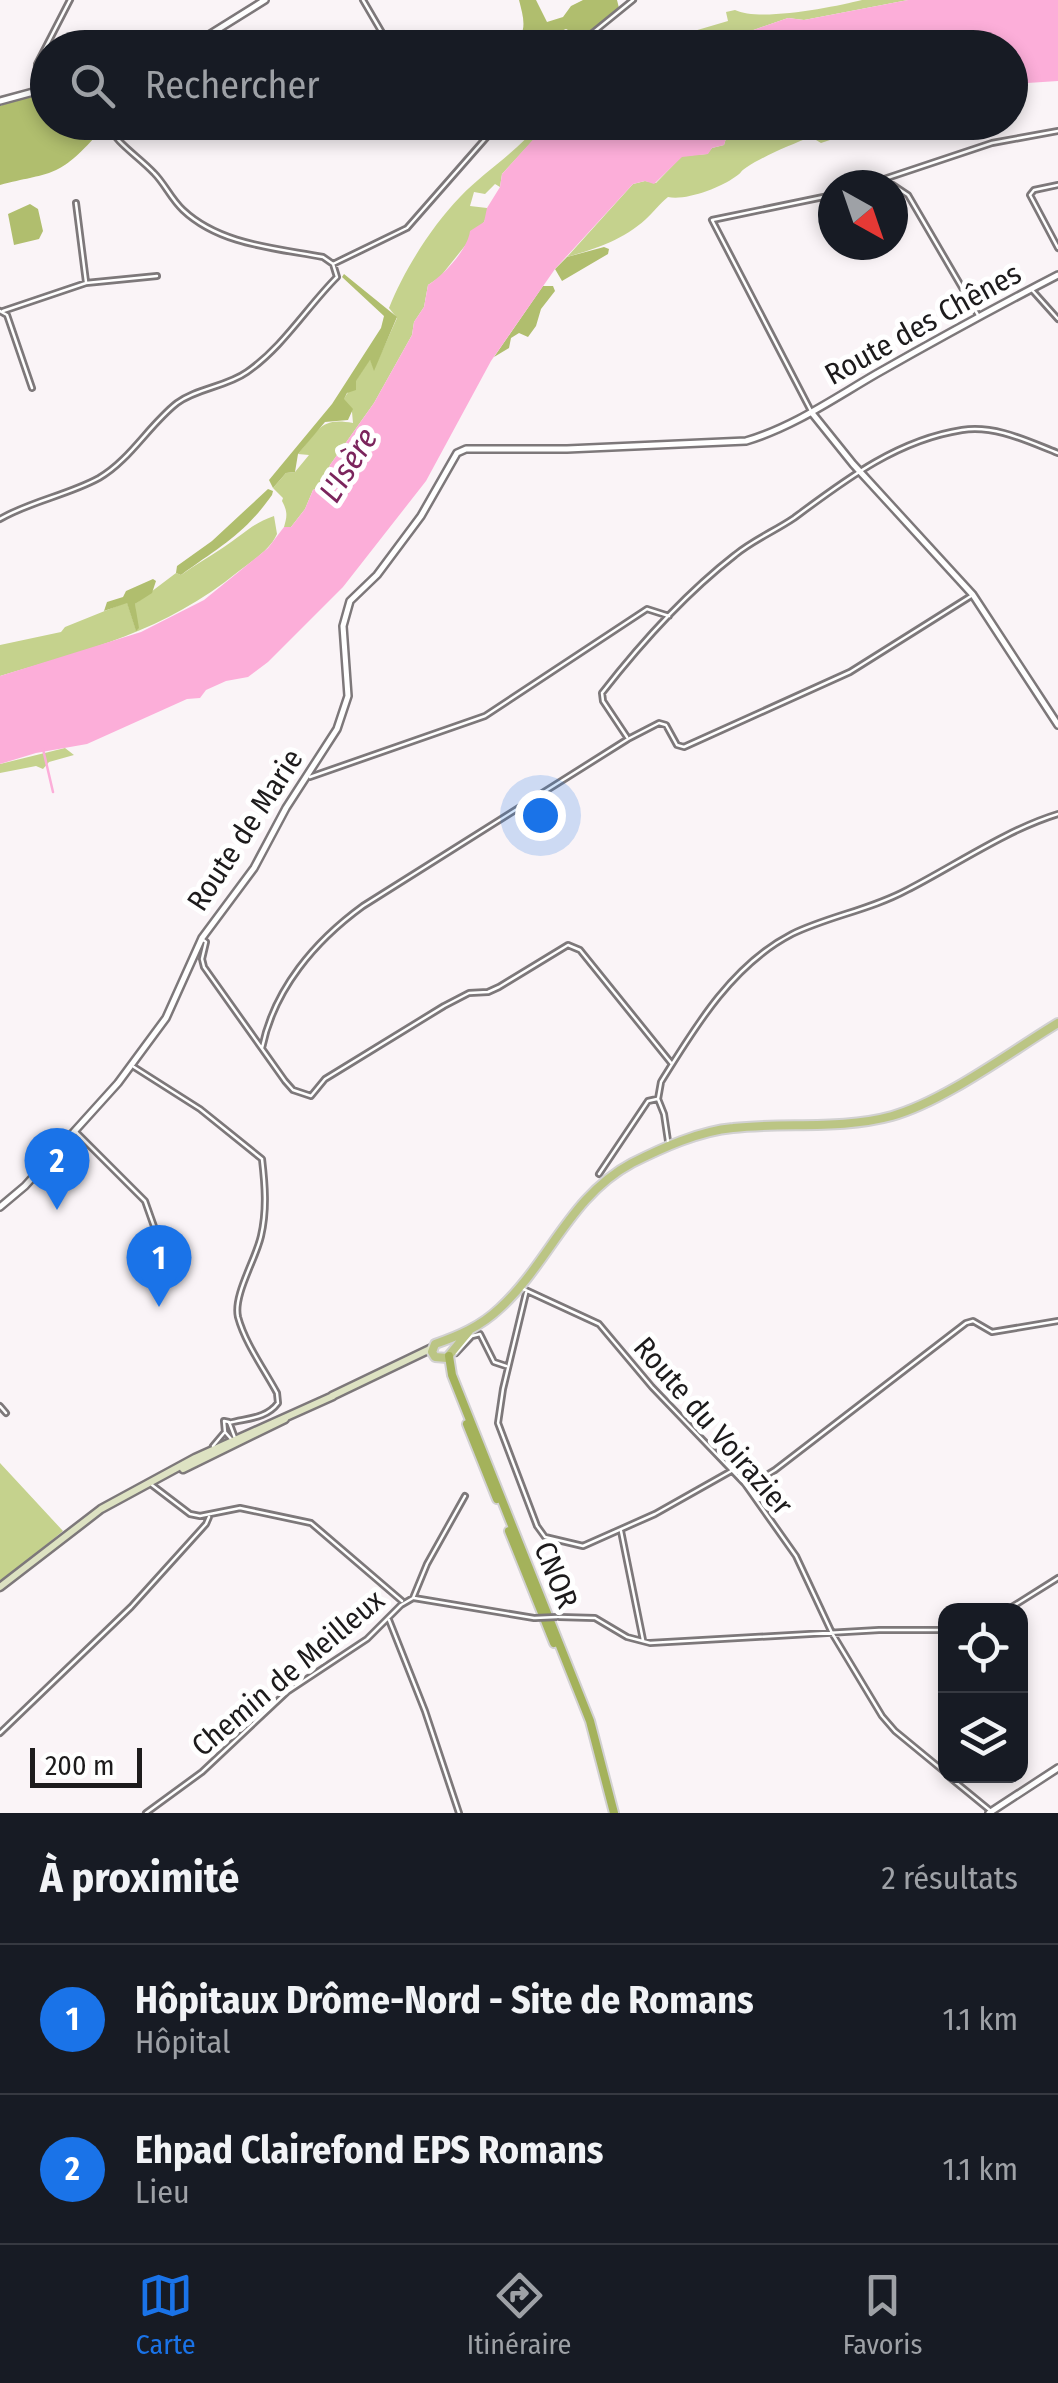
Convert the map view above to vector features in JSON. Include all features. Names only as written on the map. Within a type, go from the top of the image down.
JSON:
[{"type":"highway","name":"CNOR","points":[[444,1353],[586,1723],[611,1813]]},
{"type":"main road","points":[[0,1587],[101,1509],[195,1458],[407,1361],[444,1353],[523,1289],[592,1191],[627,1166],[727,1128],[893,1116],[926,1102],[1058,1022]]},
{"type":"main road","points":[[137,1490],[220,1452],[236,1440]]},
{"type":"street","points":[[54,30],[70,0]]},
{"type":"street","points":[[216,30],[264,0]]},
{"type":"street","points":[[363,0],[380,30]]},
{"type":"street","points":[[596,30],[633,0]]},
{"type":"street","points":[[0,101],[30,91]]},
{"type":"street","points":[[1028,136],[1058,130]]},
{"type":"street","points":[[0,519],[112,470],[182,400],[230,383],[257,365],[336,278],[333,264],[323,257],[247,242],[202,225],[178,205],[156,174],[118,140]]},
{"type":"street","points":[[333,264],[407,228],[484,140]]},
{"type":"street","points":[[908,171],[1007,140]]},
{"type":"street","points":[[1058,185],[1034,190],[1030,195],[1058,248]]},
{"type":"street","points":[[908,196],[978,316]]},
{"type":"street","points":[[818,198],[712,220],[812,413],[973,595],[1058,725]]},
{"type":"street","points":[[76,203],[86,283]]},
{"type":"street","name":"Route des Chênes","points":[[460,451],[746,441],[812,413],[978,316],[1058,275]]},
{"type":"street","points":[[32,388],[1,311],[86,283],[156,276]]},
{"type":"street","points":[[1031,289],[1058,319]]},
{"type":"street","points":[[628,739],[603,701],[602,692],[636,650],[736,554],[859,470],[911,446],[968,430],[1030,440],[1056,452],[1058,446]]},
{"type":"street","name":"Route de Marie","points":[[0,1207],[25,1186],[133,1066],[166,1018],[202,938],[254,868],[304,778],[337,729],[348,696],[343,626],[346,607],[377,575],[421,516],[460,451]]},
{"type":"street","points":[[262,1048],[274,1005],[296,972],[348,917],[628,739],[664,723],[676,745],[684,747],[850,672],[973,595]]},
{"type":"street","points":[[304,778],[485,716],[647,609],[669,616]]},
{"type":"street","points":[[670,1147],[658,1098],[661,1082],[718,995],[778,943],[822,922],[898,895],[1033,823],[1058,814]]},
{"type":"street","points":[[202,938],[206,942],[204,967],[293,1090],[310,1096],[325,1079],[444,1006],[469,992],[488,992],[499,987],[568,945],[580,950],[672,1064]]},
{"type":"street","points":[[133,1066],[200,1109],[262,1159],[264,1225],[257,1256],[239,1295],[238,1316],[277,1393],[278,1403],[271,1411],[227,1427],[212,1448],[195,1458]]},
{"type":"street","points":[[598,1174],[648,1101],[658,1098]]},
{"type":"street","points":[[74,1130],[145,1201],[162,1249]]},
{"type":"street","points":[[523,1289],[499,1426],[545,1538],[578,1547],[656,1514],[733,1470]]},
{"type":"street","name":"Route du Voirazier","points":[[523,1289],[600,1324],[652,1387],[733,1470],[796,1556],[832,1634],[882,1716],[938,1767]]},
{"type":"street","points":[[747,1487],[775,1470],[966,1323],[973,1321],[992,1332],[1058,1321]]},
{"type":"street","points":[[444,1353],[480,1334],[494,1362],[508,1367]]},
{"type":"street","points":[[0,1406],[6,1412]]},
{"type":"street","points":[[227,1427],[236,1440]]},
{"type":"street","points":[[151,1484],[190,1514],[209,1517],[240,1508],[310,1524],[404,1602]]},
{"type":"street","name":"Chemin de Meilleux","points":[[146,1813],[202,1772],[287,1692],[367,1640],[404,1602],[413,1598],[427,1564],[466,1496]]},
{"type":"street","points":[[0,1733],[131,1607],[209,1517]]},
{"type":"street","points":[[620,1529],[642,1642]]},
{"type":"street","points":[[1018,1603],[1058,1578]]},
{"type":"street","points":[[413,1598],[536,1618],[595,1618],[642,1642],[938,1630]]},
{"type":"street","points":[[388,1619],[425,1711],[458,1813]]},
{"type":"street","points":[[991,1813],[1058,1768]]},
{"type":"street","name":"Route du Voirazier","points":[[957,1783],[991,1813]]},
{"type":"green space","points":[[519,0],[536,0],[547,22],[563,17],[571,6],[583,0],[617,0],[619,8],[591,30],[522,30]]},
{"type":"green space","points":[[862,0],[908,0],[804,20],[788,18],[754,30],[697,30],[728,21],[726,12],[735,10],[778,14]]},
{"type":"green space","points":[[30,96],[30,140],[92,140],[61,167],[0,185],[0,106]]},
{"type":"green space","points":[[533,140],[502,174],[500,187],[495,184],[485,194],[474,192],[470,206],[487,208],[484,222],[440,277],[428,285],[412,335],[374,403],[330,465],[324,484],[313,490],[291,527],[284,527],[283,498],[273,488],[286,473],[295,472],[309,455],[298,454],[321,427],[334,422],[353,423],[352,412],[343,400],[370,359],[374,369],[397,318],[389,308],[420,249],[460,197],[521,143]]},
{"type":"green space","points":[[726,140],[804,140],[712,189],[668,197],[628,233],[567,257],[633,184],[656,183],[682,156],[707,154],[724,145]]},
{"type":"green space","points":[[30,204],[38,209],[43,231],[39,239],[14,245],[8,214]]},
{"type":"green space","points":[[609,249],[608,254],[562,281],[555,269],[567,257]]},
{"type":"green space","points":[[344,274],[397,317],[374,371],[370,360],[356,381],[356,390],[344,399],[353,409],[348,420],[325,422],[298,454],[295,472],[286,473],[273,488],[269,480],[332,404],[381,328],[384,316],[342,277]]},
{"type":"green space","points":[[543,286],[553,286],[555,291],[541,309],[536,326],[528,337],[519,333],[511,338],[509,348],[494,357]]},
{"type":"green space","points":[[268,489],[273,491],[272,495],[240,531],[181,575],[176,573],[177,566],[212,541]]},
{"type":"green space","points":[[274,516],[277,534],[266,550],[183,609],[125,636],[0,676],[0,645],[61,632],[127,602],[136,630],[135,604],[176,573],[181,575]]},
{"type":"green space","points":[[153,579],[156,581],[152,593],[135,604],[139,628],[136,631],[127,603],[104,611],[107,602]]},
{"type":"green space","points":[[65,748],[74,755],[49,762],[43,769],[36,766],[0,773],[0,764]]},
{"type":"green space","points":[[0,1463],[63,1531],[0,1583]]},
{"type":"water","points":[[908,0],[1058,0],[1058,81],[1028,83],[1028,30],[754,30],[788,18],[804,20]]},
{"type":"water","name":"L'Isère","points":[[533,140],[726,140],[708,154],[682,157],[654,184],[633,184],[555,269],[491,361],[426,481],[343,587],[268,662],[248,677],[226,681],[206,690],[200,698],[187,699],[87,744],[0,764],[0,676],[141,632],[204,600],[268,548],[284,527],[291,527],[313,490],[324,484],[330,465],[374,403],[412,335],[428,285],[454,261],[470,231],[484,222],[502,174]]},
{"type":"waterway","points":[[43,749],[53,792]]},
{"type":"place","name":"Ehpad Clairefond EPS Romans","points":[[57,1210]]},
{"type":"place","name":"Hôpitaux Drôme-Nord - Site de Romans","points":[[159,1307]]}]
